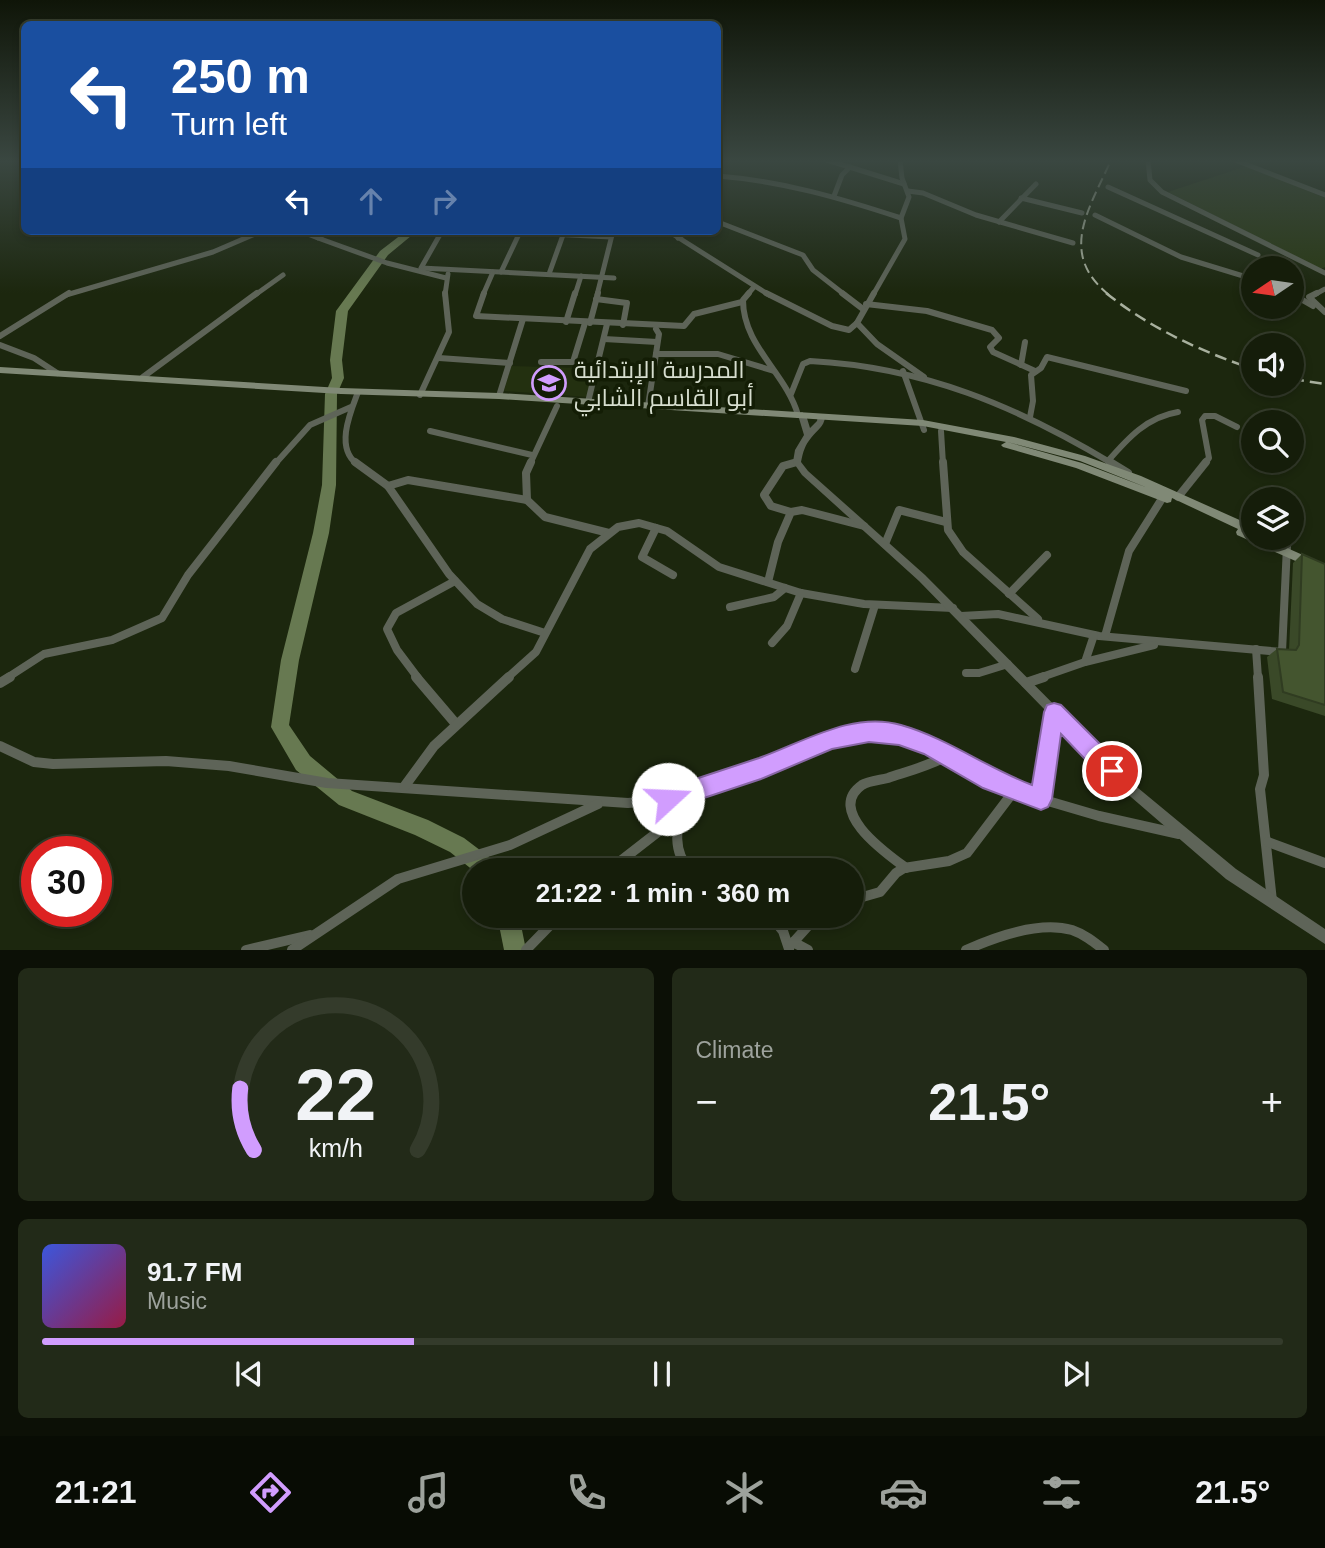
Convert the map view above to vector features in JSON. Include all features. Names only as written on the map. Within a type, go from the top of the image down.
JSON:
[{"type":"main road","points":[[0,370],[341,391],[499,396],[923,426],[1045,447],[1138,479],[1241,526]]},
{"type":"main road","points":[[452,396],[469,400],[557,406],[801,417]]},
{"type":"main road","points":[[923,426],[1079,465],[1241,530]]},
{"type":"main road","points":[[1288,550],[1325,570]]},
{"type":"main road","points":[[1289,550],[1325,563]]},
{"type":"street","points":[[859,204],[901,218]]},
{"type":"street","points":[[674,235],[754,286],[839,329],[849,330],[856,323],[905,239],[901,218],[907,204]]},
{"type":"street","points":[[953,204],[999,222],[1073,243]]},
{"type":"street","points":[[999,222],[1015,204]]},
{"type":"street","points":[[1049,204],[1082,212]]},
{"type":"street","points":[[1146,204],[1258,256]]},
{"type":"street","points":[[1187,204],[1325,273]]},
{"type":"street","points":[[1095,215],[1181,257],[1241,275]]},
{"type":"street","points":[[721,223],[803,255],[813,270],[865,307],[927,312],[992,330],[999,338],[991,350],[1035,371]]},
{"type":"street","points":[[0,336],[72,291],[213,252],[253,235]]},
{"type":"street","points":[[310,235],[387,263],[446,278]]},
{"type":"street","points":[[318,238],[323,235]]},
{"type":"street","points":[[440,235],[420,267],[614,278]]},
{"type":"street","points":[[501,272],[519,235]]},
{"type":"street","points":[[549,274],[563,235]]},
{"type":"street","points":[[541,362],[567,364],[576,359],[603,277],[612,235]]},
{"type":"street","points":[[678,238],[682,235]]},
{"type":"street","points":[[1238,246],[1256,239]]},
{"type":"street","points":[[420,395],[449,332],[445,296],[449,270]]},
{"type":"street","points":[[493,272],[475,314],[656,329],[661,326],[684,326],[694,314],[742,302],[754,286]]},
{"type":"street","points":[[144,377],[183,345],[283,275]]},
{"type":"street","points":[[566,322],[581,276]]},
{"type":"street","points":[[1324,312],[1309,297],[1325,289]]},
{"type":"street","points":[[596,299],[627,303],[623,325]]},
{"type":"street","points":[[1304,301],[1324,312]]},
{"type":"street","points":[[742,302],[751,334],[791,394],[808,434]]},
{"type":"street","points":[[499,396],[523,320]]},
{"type":"street","points":[[856,323],[877,344],[927,380]]},
{"type":"street","points":[[588,402],[607,324]]},
{"type":"street","points":[[648,406],[659,334],[656,329]]},
{"type":"street","points":[[604,339],[657,342]]},
{"type":"street","points":[[1021,365],[1025,342]]},
{"type":"street","points":[[0,345],[34,358],[57,373]]},
{"type":"street","points":[[656,354],[718,354],[775,372]]},
{"type":"street","points":[[1030,417],[1033,391],[1031,375],[1041,368],[1045,358],[1050,357],[1186,391]]},
{"type":"street","points":[[439,358],[509,363]]},
{"type":"street","points":[[791,394],[803,364],[810,361],[868,366],[902,373],[1003,405],[1030,417],[1138,479]]},
{"type":"street","points":[[906,364],[902,373],[923,426]]},
{"type":"street","points":[[358,391],[351,407],[346,447],[349,458],[388,486],[455,581],[477,604],[502,619],[545,633]]},
{"type":"street","points":[[527,500],[526,473],[532,455],[557,406]]},
{"type":"street","points":[[0,683],[44,654],[112,640],[162,618],[188,575],[293,440],[310,425],[351,407]]},
{"type":"street","points":[[1108,461],[1125,442],[1158,415],[1178,412]]},
{"type":"street","points":[[1178,498],[1209,458],[1202,420],[1209,415],[1237,427]]},
{"type":"street","points":[[821,419],[797,453],[797,461],[805,473],[886,544],[957,612],[1128,787],[1231,874],[1325,937]]},
{"type":"street","points":[[430,431],[532,455]]},
{"type":"street","points":[[941,431],[946,522],[957,545],[1041,621]]},
{"type":"street","points":[[797,461],[783,466],[764,495],[771,506],[791,512],[802,510],[864,526]]},
{"type":"street","points":[[388,486],[408,480],[527,500],[545,517],[609,533]]},
{"type":"street","points":[[1085,662],[1100,636],[1129,551],[1163,497]]},
{"type":"street","points":[[886,544],[899,510],[946,522]]},
{"type":"street","points":[[768,582],[778,542],[791,512]]},
{"type":"street","points":[[404,788],[435,746],[456,724],[527,663],[536,652],[590,549],[609,533],[629,524],[656,528],[679,538],[707,561],[719,567],[801,593],[841,602],[957,612],[997,612],[1100,636],[1282,652],[1286,550]]},
{"type":"street","points":[[656,528],[642,557],[673,575]]},
{"type":"street","points":[[1009,594],[1047,555]]},
{"type":"street","points":[[455,581],[396,613],[390,618],[387,629],[400,654],[456,724]]},
{"type":"street","points":[[730,607],[774,597],[785,588]]},
{"type":"street","points":[[772,643],[787,626],[801,593]]},
{"type":"street","points":[[855,669],[876,605]]},
{"type":"street","points":[[1026,683],[1085,662],[1161,643]]},
{"type":"street","points":[[1256,649],[1264,775],[1260,789],[1268,842],[1272,901]]},
{"type":"street","points":[[966,673],[979,673],[1008,664]]},
{"type":"street","points":[[1041,799],[1054,712]]},
{"type":"street","points":[[0,746],[34,762],[52,764],[166,761],[229,766],[327,783],[600,803],[650,802],[684,794],[761,768],[832,739],[858,733],[899,735],[950,755],[1014,791],[1183,835]]},
{"type":"street","points":[[906,868],[875,845],[859,828],[852,807],[856,792],[862,785],[931,765],[950,755]]},
{"type":"street","points":[[864,898],[877,895],[897,872],[906,868],[948,863],[967,853],[1014,791]]},
{"type":"street","points":[[680,858],[677,847],[684,794]]},
{"type":"street","points":[[292,950],[398,879],[510,845],[600,803]]},
{"type":"street","points":[[624,858],[681,814]]},
{"type":"street","points":[[1268,842],[1325,863]]},
{"type":"street","points":[[526,950],[536,945],[550,928]]},
{"type":"street","points":[[781,928],[790,946]]},
{"type":"street","points":[[790,946],[806,928]]},
{"type":"street","points":[[966,950],[979,943],[1064,928],[1087,937],[1104,950]]},
{"type":"street","points":[[246,950],[313,934]]},
{"type":"street","points":[[790,946],[808,950]]},
{"type":"shaded area","points":[[1193,204],[1325,204],[1325,267],[1321,269],[1304,260],[1304,256],[1295,256]]},
{"type":"shaded area","name":"المدرسة الإبتدائية أبو القاسم الشابي","points":[[511,366],[579,368],[578,374],[593,375],[588,397],[504,391]]},
{"type":"building","points":[[1302,554],[1325,564],[1325,705],[1283,692],[1277,649],[1296,650],[1299,645]]},
{"type":"waterway","points":[[407,235],[384,253],[342,311],[336,360],[338,378],[331,394],[329,485],[321,533],[290,660],[280,727],[303,763],[346,798],[421,827],[457,845],[474,858]]},
{"type":"waterway","points":[[511,928],[515,950]]},
{"type":"railway","points":[[1091,204],[1081,246],[1084,263],[1093,279],[1109,295]]},
{"type":"railway","points":[[1106,293],[1140,317],[1176,337],[1241,364]]},
{"type":"railway","points":[[1304,381],[1325,384]]},
{"type":"place","name":"المدرسة الإبتدائية أبو القاسم الشابي","points":[[549,383]]},
{"type":"route","points":[[668,799],[761,768],[832,739],[869,731],[899,735],[930,746],[1014,791],[1041,799],[1054,712],[1112,771]]}]
